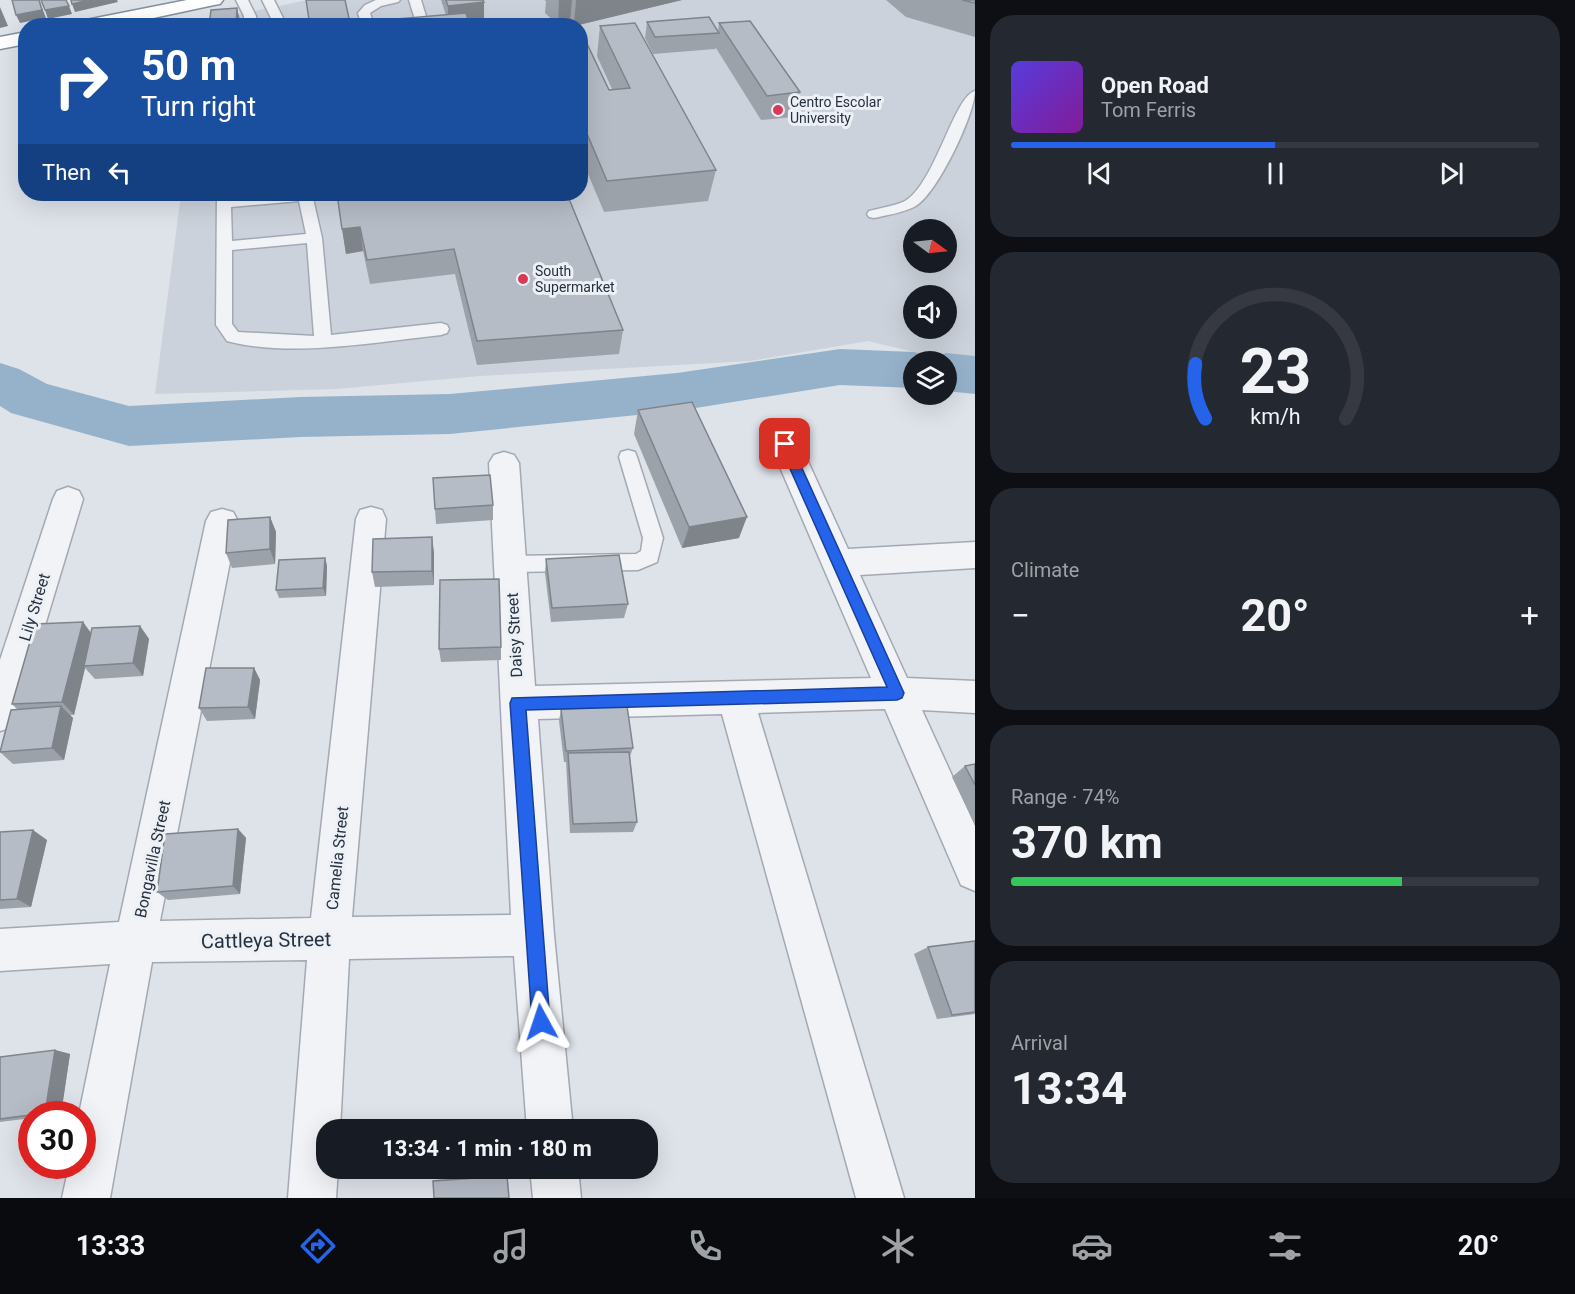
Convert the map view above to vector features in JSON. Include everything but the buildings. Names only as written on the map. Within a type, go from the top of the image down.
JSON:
[{"type":"highway","points":[[125,18],[214,0]]},
{"type":"highway","points":[[0,43],[18,40]]},
{"type":"street","points":[[785,444],[975,871]]},
{"type":"street","name":"Daisy Street","points":[[504,463],[533,935],[549,1119]]},
{"type":"street","name":"Lily Street","points":[[0,715],[68,500]]},
{"type":"street","name":"Camelia Street","points":[[312,1198],[329,939],[371,519]]},
{"type":"street","name":"Bongavilla Street","points":[[86,1198],[135,942],[222,521]]},
{"type":"street","points":[[838,563],[975,555]]},
{"type":"street","points":[[518,703],[897,693],[975,697]]},
{"type":"street","points":[[736,699],[880,1198]]},
{"type":"street","name":"Cattleya Street","points":[[0,950],[135,942],[533,935]]},
{"type":"street","points":[[555,1179],[557,1198]]},
{"type":"lane","points":[[242,0],[250,16],[254,18]]},
{"type":"lane","points":[[266,18],[268,0]]},
{"type":"lane","points":[[366,18],[364,13],[369,7],[393,0]]},
{"type":"lane","points":[[414,0],[420,18]]},
{"type":"lane","points":[[874,214],[910,204],[924,192],[951,143],[967,105],[975,95]]},
{"type":"lane","points":[[224,201],[224,325],[233,338],[266,342],[323,342],[441,329]]},
{"type":"lane","points":[[306,201],[314,238],[323,342]]},
{"type":"lane","points":[[224,246],[314,238]]},
{"type":"lane","points":[[511,564],[638,562],[650,556],[653,538],[628,458]]},
{"type":"shaded area","name":"Centro Escolar University","points":[[307,0],[975,0],[975,367],[957,363],[957,351],[909,351],[868,341],[750,361],[480,376],[336,389],[155,394],[180,201],[588,201],[588,18],[222,18]]},
{"type":"waterway","points":[[0,382],[30,399],[129,426],[300,417],[450,414],[677,392],[840,367],[903,370]]},
{"type":"waterway","points":[[957,373],[975,375]]},
{"type":"place","name":"Centro Escolar University","points":[[778,110]]},
{"type":"place","name":"South Supermarket","points":[[523,279]]},
{"type":"route","points":[[541,1022],[518,703],[897,693],[785,444]]}]
